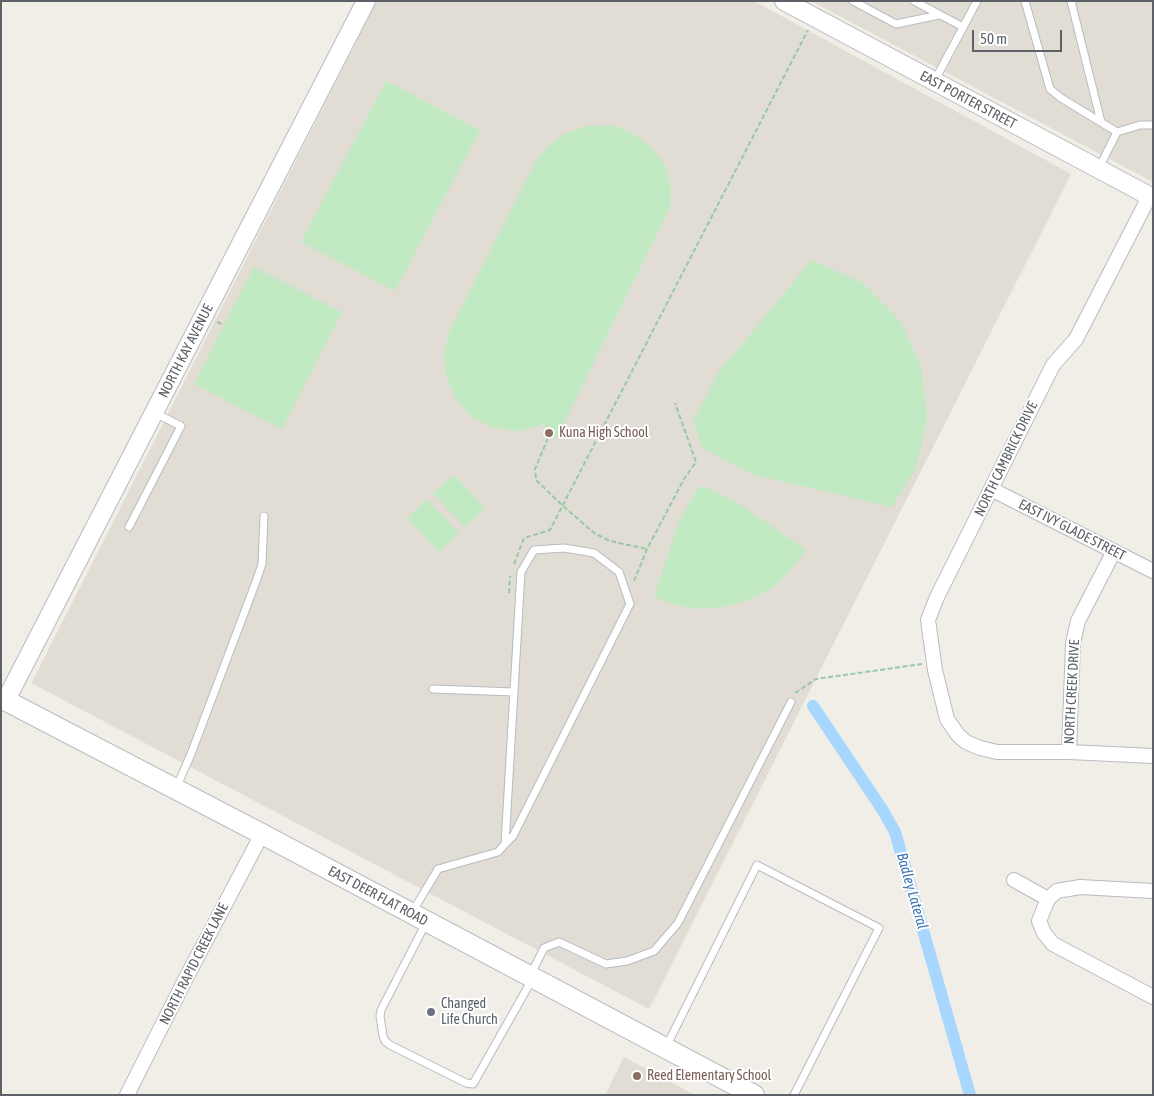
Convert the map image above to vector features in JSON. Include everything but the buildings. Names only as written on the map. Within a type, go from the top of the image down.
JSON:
[{"type":"main road","name":"EAST DEER FLAT ROAD","points":[[4,699],[754,1095]]},
{"type":"street","name":"NORTH KAY AVENUE","points":[[4,699],[366,1]]},
{"type":"street","name":"EAST PORTER STREET","points":[[784,1],[1151,198]]},
{"type":"street","name":"NORTH CAMBRICK DRIVE","points":[[1069,752],[996,752],[966,742],[958,735],[947,719],[936,670],[928,620],[1053,366],[1076,339],[1151,198]]},
{"type":"street","name":"EAST IVY GLADE STREET","points":[[991,489],[1153,571]]},
{"type":"street","name":"NORTH CREEK DRIVE","points":[[1069,752],[1073,643],[1078,621],[1114,551]]},
{"type":"street","points":[[1069,752],[1153,756]]},
{"type":"street","name":"NORTH RAPID CREEK LANE","points":[[127,1095],[262,834]]},
{"type":"street","points":[[1014,880],[1048,899]]},
{"type":"street","points":[[1153,891],[1080,887],[1057,892],[1048,899],[1039,921],[1044,933],[1053,944],[1153,997]]},
{"type":"lane","points":[[853,1],[896,24],[939,15]]},
{"type":"lane","points":[[914,1],[963,28]]},
{"type":"lane","points":[[934,82],[977,1]]},
{"type":"lane","points":[[1025,1],[1050,90],[1117,132]]},
{"type":"lane","points":[[1071,1],[1101,122]]},
{"type":"lane","points":[[1098,169],[1117,132],[1140,125],[1153,125]]},
{"type":"lane","points":[[129,527],[181,426],[154,413]]},
{"type":"lane","points":[[175,789],[191,754],[262,564],[264,516]]},
{"type":"lane","points":[[505,844],[521,572],[534,550],[564,548],[594,553],[620,572],[630,604],[513,836],[498,852],[438,869],[381,1010],[383,1036],[390,1045],[466,1083],[473,1084],[531,977],[544,948],[559,942],[606,964],[626,961],[654,951],[678,922],[792,698]]},
{"type":"lane","points":[[433,689],[514,692]]},
{"type":"lane","points":[[665,1048],[757,865],[879,928],[794,1095]]},
{"type":"path","points":[[509,597],[510,578],[524,538],[550,530],[808,30]]},
{"type":"path","points":[[215,320],[224,325]]},
{"type":"path","points":[[634,581],[647,549],[684,479],[696,462],[675,403]]},
{"type":"path","points":[[548,438],[535,469],[536,480],[594,534],[610,541],[647,549]]},
{"type":"path","points":[[792,698],[816,679],[924,663]]},
{"type":"shaded area","name":"Kuna High School","points":[[377,1],[754,1],[1071,174],[649,1009],[32,682]]},
{"type":"shaded area","points":[[811,1],[1153,1],[1153,182]]},
{"type":"shaded area","name":"Reed Elementary School","points":[[624,1057],[695,1095],[605,1095]]},
{"type":"green space","points":[[386,81],[480,130],[395,291],[301,242]]},
{"type":"green space","points":[[611,125],[632,133],[650,146],[664,164],[671,186],[670,208],[556,439],[543,431],[546,424],[519,431],[494,428],[472,417],[456,399],[446,376],[444,352],[449,332],[538,157],[548,146],[566,133],[588,126]]},
{"type":"green space","points":[[812,260],[863,283],[900,321],[921,365],[927,417],[916,468],[892,507],[754,475],[702,448],[693,422],[718,373]]},
{"type":"green space","points":[[254,267],[342,312],[282,429],[194,384]]},
{"type":"green space","points":[[454,475],[485,508],[465,527],[433,493]]},
{"type":"green space","points":[[698,487],[705,487],[741,505],[806,550],[789,572],[773,587],[752,599],[729,606],[701,609],[675,605],[654,597],[679,522]]},
{"type":"green space","points":[[427,499],[459,533],[439,552],[407,518]]},
{"type":"waterway","name":"Badley Lateral","points":[[813,706],[882,809],[895,832],[970,1095]]},
{"type":"place","name":"Kuna High School","points":[[549,433]]},
{"type":"place","name":"Changed Life Church","points":[[431,1012]]},
{"type":"place","name":"Reed Elementary School","points":[[637,1076]]}]
